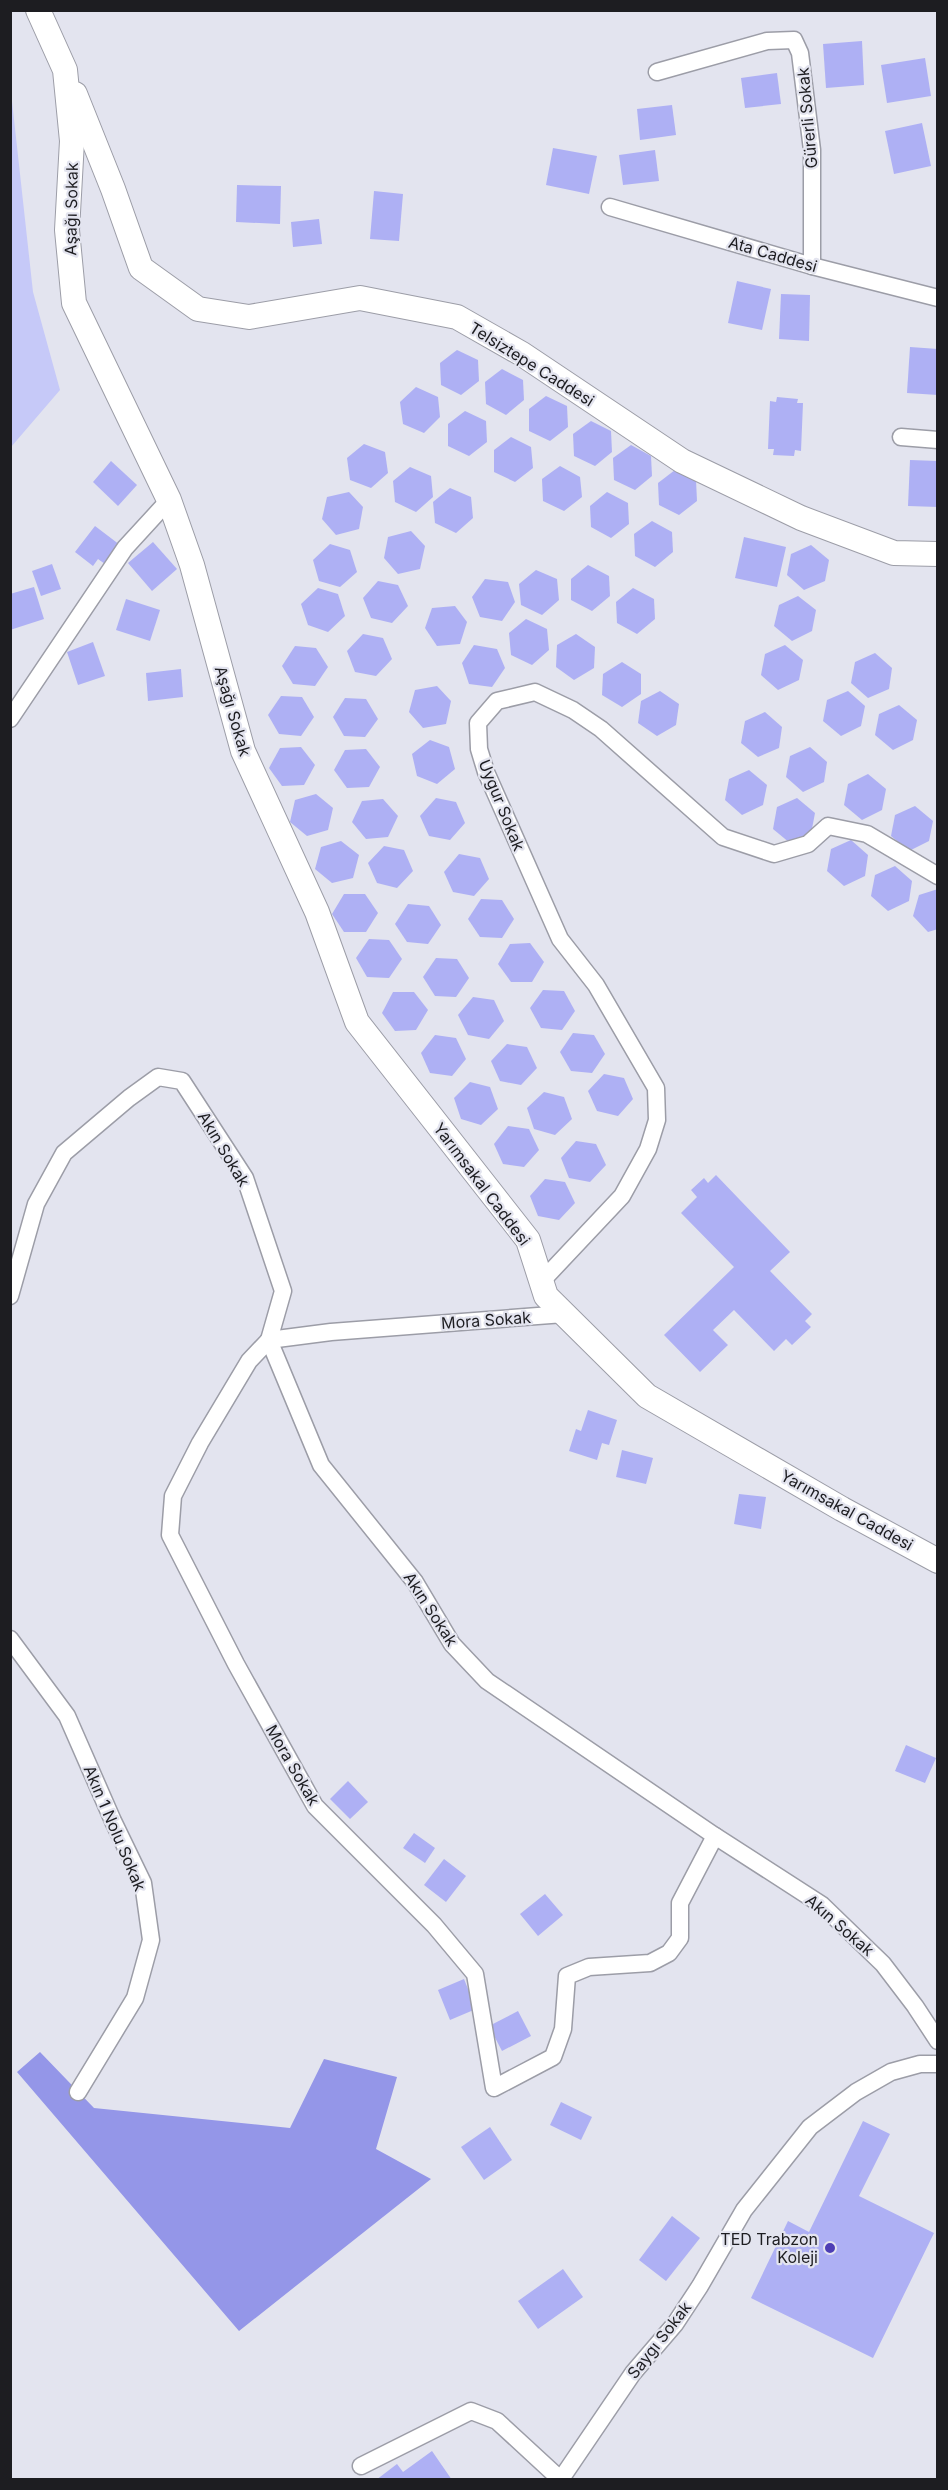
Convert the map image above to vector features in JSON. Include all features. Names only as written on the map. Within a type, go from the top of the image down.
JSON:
[{"type":"street","name":"Aşağı Sokak","points":[[38,10],[65,70],[72,141],[67,230],[74,303],[169,500],[192,565],[243,752],[317,912],[330,949]]},
{"type":"street","name":"Gürerli Sokak","points":[[657,72],[767,41],[794,40],[800,53],[812,150],[812,266]]},
{"type":"street","name":"Telsiztepe Caddesi","points":[[65,70],[113,189],[141,268],[198,309],[249,317],[360,298],[457,317],[522,354],[681,461],[801,518],[894,553],[938,554]]},
{"type":"street","name":"Ata Caddesi","points":[[610,207],[812,266],[938,298]]},
{"type":"street","points":[[901,437],[938,440]]},
{"type":"street","points":[[10,719],[125,548],[169,500]]},
{"type":"street","name":"Uygur Sokak","points":[[541,1282],[622,1196],[648,1149],[657,1120],[656,1088],[596,985],[560,939],[486,772],[479,749],[478,723],[497,701],[535,693],[573,710],[601,729],[723,837],[774,854],[808,844],[828,826],[867,834],[938,876]]},
{"type":"street","name":"Yarımsakal Caddesi","points":[[330,949],[357,1022],[528,1240],[546,1296],[647,1396],[842,1509],[938,1560]]},
{"type":"street","name":"Akın Sokak","points":[[10,1296],[36,1204],[64,1153],[129,1098],[158,1077],[182,1081],[245,1178],[283,1291],[269,1340],[321,1465],[415,1582],[452,1644],[488,1681],[715,1836],[822,1905],[883,1964],[938,2041]]},
{"type":"street","name":"Mora Sokak","points":[[564,1314],[331,1332],[269,1340],[249,1361],[200,1443],[173,1496],[170,1535],[236,1664],[315,1806],[434,1925],[475,1974],[494,2088],[553,2057],[563,2029],[567,1976],[589,1967],[650,1963],[669,1953],[680,1938],[680,1902],[715,1836]]},
{"type":"street","name":"Akın 1 Nolu Sokak","points":[[10,1639],[68,1716],[113,1821],[143,1883],[151,1940],[135,1998],[78,2092]]},
{"type":"street","name":"Saygı Sokak","points":[[361,2466],[471,2411],[497,2421],[561,2479],[633,2373],[681,2314],[744,2210],[810,2127],[856,2092],[891,2072],[920,2064],[938,2064]]},
{"type":"shaded area","points":[[10,83],[33,292],[60,390],[11,447]]},
{"type":"shaded area","points":[[40,2052],[94,2108],[290,2128],[324,2059],[397,2077],[376,2149],[431,2179],[239,2331],[17,2072]]},
{"type":"building","points":[[862,41],[864,85],[826,88],[823,44]]},
{"type":"building","points":[[925,58],[931,96],[887,103],[881,65]]},
{"type":"building","points":[[777,73],[781,104],[745,108],[741,78]]},
{"type":"building","points":[[672,105],[676,135],[640,140],[637,109]]},
{"type":"building","points":[[922,123],[931,166],[894,174],[885,131]]},
{"type":"building","points":[[553,148],[597,156],[589,194],[546,185]]},
{"type":"building","points":[[655,150],[659,181],[623,185],[619,155]]},
{"type":"building","points":[[237,185],[281,186],[280,224],[236,222]]},
{"type":"building","points":[[374,191],[403,194],[399,241],[370,239]]},
{"type":"building","points":[[319,219],[322,244],[293,247],[291,222]]},
{"type":"building","points":[[737,281],[771,289],[762,330],[728,323]]},
{"type":"building","points":[[781,294],[810,295],[809,341],[779,339]]},
{"type":"building","points":[[910,347],[938,349],[938,395],[907,393]]},
{"type":"building","points":[[457,350],[478,360],[479,381],[461,395],[441,385],[440,363]]},
{"type":"building","points":[[502,369],[523,380],[524,400],[506,415],[486,404],[485,382]]},
{"type":"building","points":[[416,387],[438,397],[440,417],[424,433],[403,424],[400,402]]},
{"type":"building","points":[[546,396],[567,406],[568,427],[550,441],[529,431],[529,409]]},
{"type":"building","points":[[777,397],[798,399],[797,403],[803,403],[801,451],[795,450],[794,456],[773,455],[774,449],[768,449],[770,401],[776,402]]},
{"type":"building","points":[[465,411],[486,421],[487,442],[469,456],[448,446],[448,424]]},
{"type":"building","points":[[591,421],[611,431],[612,452],[595,466],[574,456],[573,434]]},
{"type":"building","points":[[511,437],[531,447],[533,468],[515,482],[494,472],[494,450]]},
{"type":"building","points":[[364,444],[385,452],[388,473],[371,488],[350,480],[347,458]]},
{"type":"building","points":[[631,445],[651,456],[652,476],[635,490],[614,480],[613,458]]},
{"type":"building","points":[[910,460],[938,461],[938,507],[908,506]]},
{"type":"building","points":[[111,461],[137,485],[118,506],[93,482]]},
{"type":"building","points":[[560,466],[580,477],[582,497],[564,511],[543,501],[542,479]]},
{"type":"building","points":[[410,467],[431,476],[433,497],[416,512],[395,502],[393,481]]},
{"type":"building","points":[[675,470],[696,480],[697,501],[679,515],[659,505],[658,483]]},
{"type":"building","points":[[450,488],[471,497],[473,518],[456,533],[435,523],[433,502]]},
{"type":"building","points":[[349,492],[363,507],[359,529],[336,535],[322,519],[327,497]]},
{"type":"building","points":[[607,492],[628,503],[629,524],[611,538],[591,527],[590,506]]},
{"type":"building","points":[[652,521],[672,532],[673,552],[655,567],[635,556],[634,534]]},
{"type":"building","points":[[95,526],[120,545],[105,564],[98,559],[93,566],[75,552]]},
{"type":"building","points":[[411,531],[425,546],[420,569],[398,574],[384,558],[388,537]]},
{"type":"building","points":[[744,537],[786,547],[777,587],[735,578]]},
{"type":"building","points":[[153,542],[177,569],[152,591],[128,563]]},
{"type":"building","points":[[330,544],[350,550],[357,572],[340,587],[319,581],[313,560]]},
{"type":"building","points":[[811,545],[829,560],[825,581],[804,590],[787,575],[791,554]]},
{"type":"building","points":[[52,564],[61,589],[41,596],[32,571]]},
{"type":"building","points":[[588,565],[609,576],[610,596],[592,611],[571,600],[571,579]]},
{"type":"building","points":[[536,570],[557,579],[559,600],[542,615],[521,605],[519,584]]},
{"type":"building","points":[[485,579],[508,582],[515,602],[502,621],[480,617],[472,597]]},
{"type":"building","points":[[378,581],[398,585],[408,606],[392,623],[371,618],[363,598]]},
{"type":"building","points":[[34,587],[44,619],[10,630],[10,594]]},
{"type":"building","points":[[318,588],[338,594],[345,616],[328,632],[308,625],[301,604]]},
{"type":"building","points":[[633,588],[654,599],[655,619],[637,634],[617,623],[616,602]]},
{"type":"building","points":[[798,596],[816,610],[812,631],[792,641],[774,626],[779,605]]},
{"type":"building","points":[[126,599],[160,610],[150,641],[116,630]]},
{"type":"building","points":[[455,606],[467,622],[460,644],[437,646],[425,628],[432,608]]},
{"type":"building","points":[[526,619],[547,629],[549,650],[532,665],[511,655],[509,633]]},
{"type":"building","points":[[363,634],[383,638],[392,659],[376,676],[355,672],[347,651]]},
{"type":"building","points":[[576,634],[595,647],[594,668],[574,680],[556,667],[557,645]]},
{"type":"building","points":[[93,642],[105,676],[78,685],[67,652]]},
{"type":"building","points":[[474,645],[497,649],[505,668],[492,687],[469,684],[462,663]]},
{"type":"building","points":[[785,645],[803,660],[799,680],[778,690],[761,675],[765,654]]},
{"type":"building","points":[[295,646],[316,648],[328,667],[315,686],[293,684],[282,666]]},
{"type":"building","points":[[875,653],[892,668],[889,689],[868,698],[851,683],[855,662]]},
{"type":"building","points":[[622,662],[641,674],[641,694],[622,707],[602,695],[603,674]]},
{"type":"building","points":[[181,669],[183,697],[148,701],[146,673]]},
{"type":"building","points":[[437,686],[451,701],[446,724],[423,728],[409,712],[415,690]]},
{"type":"building","points":[[660,691],[679,704],[676,725],[657,736],[638,723],[641,701]]},
{"type":"building","points":[[848,691],[865,706],[861,726],[841,736],[823,721],[827,700]]},
{"type":"building","points":[[281,696],[302,697],[314,717],[301,736],[279,734],[268,715]]},
{"type":"building","points":[[345,698],[366,699],[378,719],[365,737],[344,736],[333,717]]},
{"type":"building","points":[[899,705],[917,720],[913,740],[893,750],[875,735],[879,714]]},
{"type":"building","points":[[765,712],[782,727],[779,748],[758,757],[741,743],[745,721]]},
{"type":"building","points":[[430,740],[449,747],[455,769],[437,784],[417,776],[412,754]]},
{"type":"building","points":[[301,747],[315,765],[304,785],[282,786],[269,768],[280,748]]},
{"type":"building","points":[[810,747],[827,762],[824,782],[803,792],[786,777],[790,756]]},
{"type":"building","points":[[366,749],[380,767],[369,787],[347,788],[334,770],[345,750]]},
{"type":"building","points":[[749,770],[767,785],[763,805],[742,815],[725,800],[729,779]]},
{"type":"building","points":[[868,774],[886,789],[882,810],[862,820],[844,805],[848,784]]},
{"type":"building","points":[[316,794],[333,808],[328,830],[307,836],[290,822],[295,800]]},
{"type":"building","points":[[436,798],[456,802],[465,823],[450,840],[429,836],[420,816]]},
{"type":"building","points":[[797,798],[815,813],[811,834],[790,843],[773,829],[777,807]]},
{"type":"building","points":[[383,799],[398,816],[388,837],[366,839],[352,822],[362,801]]},
{"type":"building","points":[[915,806],[933,821],[929,841],[909,851],[891,836],[895,815]]},
{"type":"building","points":[[851,840],[868,855],[865,876],[844,886],[827,871],[831,849]]},
{"type":"building","points":[[341,841],[359,855],[353,878],[332,883],[315,869],[321,847]]},
{"type":"building","points":[[384,846],[404,850],[413,871],[397,888],[377,883],[368,863]]},
{"type":"building","points":[[459,854],[480,858],[489,879],[474,896],[453,892],[444,872]]},
{"type":"building","points":[[895,866],[912,881],[909,901],[888,911],[871,896],[875,875]]},
{"type":"building","points":[[938,889],[938,929],[928,932],[913,916],[919,895]]},
{"type":"building","points":[[344,894],[365,894],[378,913],[366,932],[344,932],[332,914]]},
{"type":"building","points":[[481,899],[502,900],[514,919],[502,938],[480,937],[468,919]]},
{"type":"building","points":[[408,904],[429,906],[441,925],[428,944],[407,942],[395,924]]},
{"type":"building","points":[[369,939],[389,940],[402,959],[389,978],[367,977],[356,958]]},
{"type":"building","points":[[530,943],[544,962],[532,982],[511,982],[498,964],[510,944]]},
{"type":"building","points":[[436,958],[457,959],[469,978],[456,997],[435,996],[423,977]]},
{"type":"building","points":[[543,990],[564,991],[575,1011],[562,1030],[541,1028],[530,1008]]},
{"type":"building","points":[[393,992],[414,992],[428,1010],[416,1030],[395,1031],[382,1013]]},
{"type":"building","points":[[473,997],[494,1000],[504,1021],[489,1039],[468,1035],[458,1015]]},
{"type":"building","points":[[573,1033],[594,1035],[605,1054],[592,1073],[571,1071],[560,1052]]},
{"type":"building","points":[[435,1035],[456,1038],[466,1059],[452,1076],[430,1073],[421,1053]]},
{"type":"building","points":[[507,1044],[527,1047],[537,1068],[521,1085],[500,1081],[491,1061]]},
{"type":"building","points":[[604,1074],[624,1078],[633,1099],[618,1116],[597,1111],[588,1091]]},
{"type":"building","points":[[470,1082],[490,1087],[498,1109],[481,1125],[461,1119],[454,1098]]},
{"type":"building","points":[[544,1092],[564,1097],[572,1119],[555,1135],[534,1129],[527,1108]]},
{"type":"building","points":[[508,1126],[529,1129],[539,1150],[524,1167],[503,1164],[494,1144]]},
{"type":"building","points":[[576,1141],[596,1144],[606,1165],[590,1182],[569,1178],[561,1158]]},
{"type":"building","points":[[716,1175],[790,1252],[770,1271],[812,1314],[805,1321],[811,1327],[792,1345],[786,1339],[774,1351],[734,1310],[713,1330],[728,1345],[700,1372],[664,1335],[734,1267],[681,1213],[697,1197],[691,1190],[704,1178],[708,1183]]},
{"type":"building","points":[[545,1179],[565,1182],[575,1203],[559,1220],[538,1216],[530,1196]]},
{"type":"building","points":[[588,1410],[617,1420],[609,1445],[602,1443],[597,1460],[569,1451],[576,1429],[581,1431]]},
{"type":"building","points":[[622,1450],[653,1458],[646,1484],[616,1477]]},
{"type":"building","points":[[739,1494],[766,1497],[761,1529],[734,1524]]},
{"type":"building","points":[[906,1745],[936,1758],[925,1783],[895,1771]]},
{"type":"building","points":[[348,1781],[368,1802],[350,1819],[330,1799]]},
{"type":"building","points":[[414,1833],[435,1848],[425,1863],[403,1848]]},
{"type":"building","points":[[444,1859],[466,1876],[446,1902],[424,1885]]},
{"type":"building","points":[[545,1894],[563,1915],[538,1936],[520,1914]]},
{"type":"building","points":[[464,1979],[476,2009],[450,2020],[438,1990]]},
{"type":"building","points":[[518,2011],[531,2036],[502,2051],[489,2026]]},
{"type":"building","points":[[561,2102],[592,2117],[581,2140],[550,2125]]},
{"type":"building","points":[[863,2121],[890,2134],[859,2196],[934,2233],[873,2358],[751,2298],[788,2221],[809,2232]]},
{"type":"building","points":[[490,2127],[512,2160],[484,2180],[461,2147]]},
{"type":"building","points":[[672,2216],[700,2238],[666,2281],[639,2260]]},
{"type":"building","points":[[563,2269],[583,2297],[538,2329],[518,2301]]},
{"type":"building","points":[[432,2451],[452,2480],[376,2480],[397,2464],[403,2472]]},
{"type":"place","name":"TED Trabzon Koleji","points":[[830,2248]]}]
